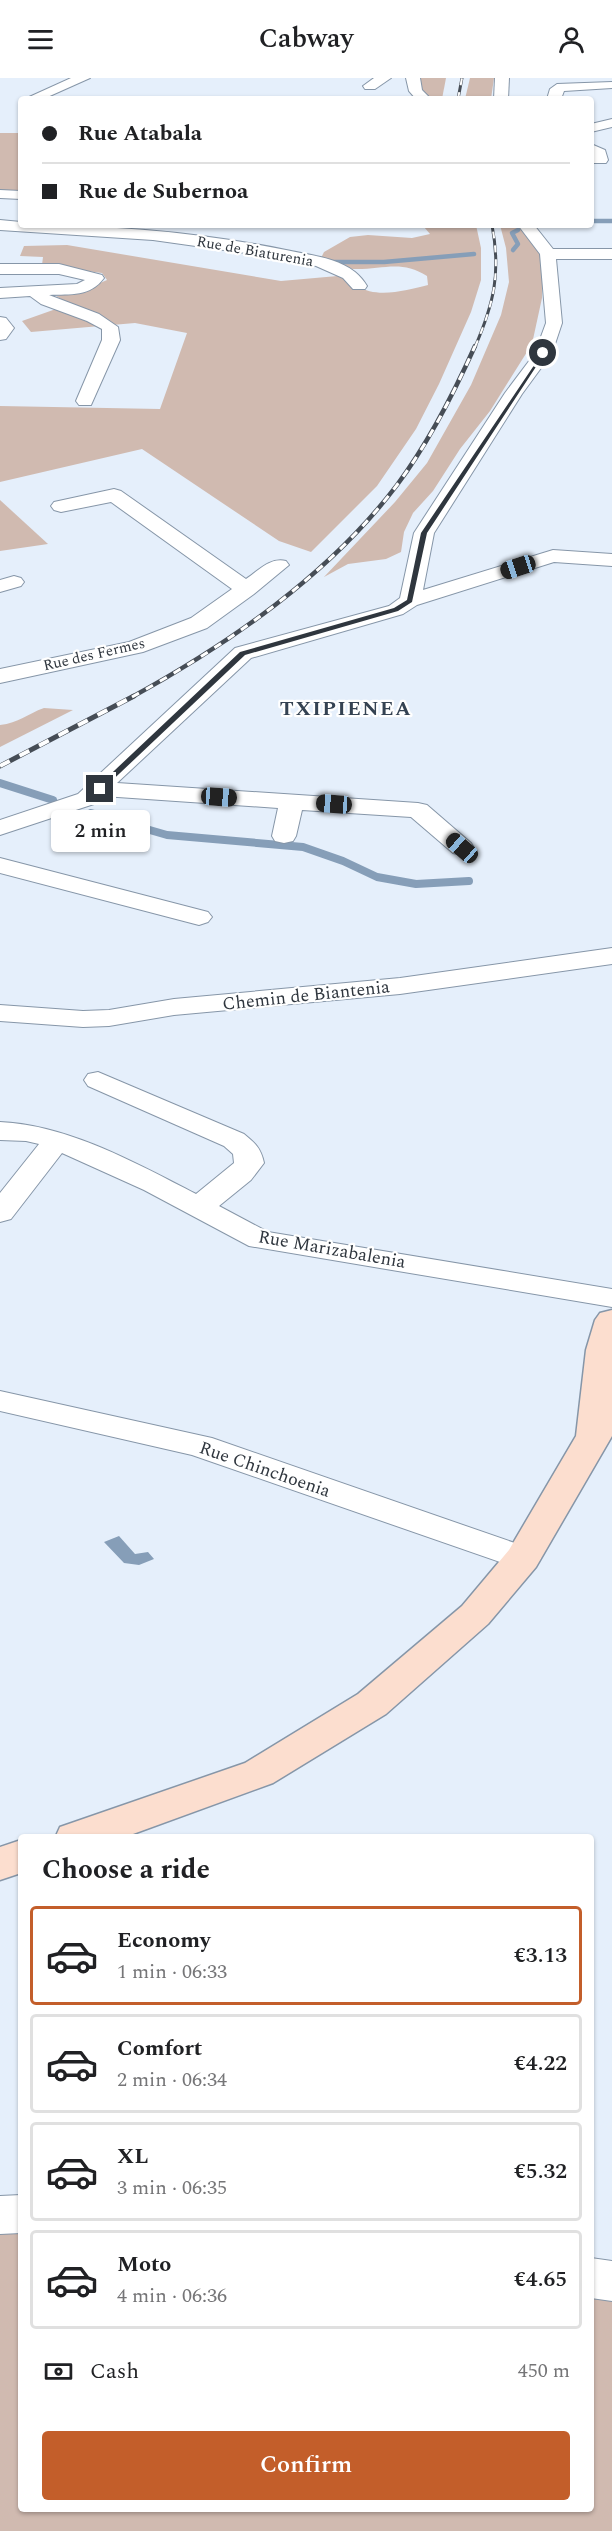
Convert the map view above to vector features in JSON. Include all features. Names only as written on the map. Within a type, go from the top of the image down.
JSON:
[{"type":"main road","points":[[86,1834],[259,1773],[372,1704],[475,1614],[523,1558],[603,1438],[603,1350],[612,1320]]},
{"type":"main road","points":[[0,1864],[18,1857]]},
{"type":"street","points":[[39,96],[83,78]]},
{"type":"street","points":[[370,86],[384,78]]},
{"type":"street","points":[[413,78],[416,91],[421,96]]},
{"type":"street","points":[[501,78],[501,96]]},
{"type":"street","points":[[555,96],[557,89],[562,87],[609,84]]},
{"type":"street","points":[[594,126],[609,119]]},
{"type":"street","points":[[594,148],[612,146]]},
{"type":"street","points":[[0,194],[18,195]]},
{"type":"street","name":"Rue de Biaturenia","points":[[0,225],[18,226]]},
{"type":"street","name":"Rue de Biaturenia","points":[[46,228],[153,235],[267,251],[321,262],[349,274],[358,286]]},
{"type":"street","points":[[410,601],[424,533],[543,353],[554,323],[548,254],[528,228]]},
{"type":"street","points":[[548,254],[612,254]]},
{"type":"street","points":[[0,269],[59,269],[96,278],[89,286],[78,289],[0,293]]},
{"type":"street","points":[[31,291],[50,303],[97,317],[110,327],[111,340],[85,401]]},
{"type":"street","points":[[0,322],[6,328],[0,335]]},
{"type":"street","points":[[61,506],[114,495],[247,590]]},
{"type":"street","points":[[0,828],[87,799],[243,653],[396,609],[410,601],[553,556],[612,560]]},
{"type":"street","name":"Rue des Fermes","points":[[0,676],[135,646],[199,623],[279,565]]},
{"type":"street","points":[[100,789],[418,810],[462,848]]},
{"type":"street","points":[[284,836],[291,802]]},
{"type":"street","points":[[0,865],[199,917]]},
{"type":"street","name":"Chemin de Biantenia","points":[[0,1013],[83,1018],[119,1017],[174,1007],[370,989],[612,956]]},
{"type":"street","points":[[98,1080],[234,1140],[247,1151],[249,1163],[241,1174],[200,1206]]},
{"type":"street","name":"Rue Marizabalenia","points":[[0,1131],[27,1132],[57,1140],[200,1206],[260,1240],[612,1298]]},
{"type":"street","points":[[0,1213],[57,1140]]},
{"type":"street","name":"Rue Chinchoenia","points":[[0,1401],[200,1446],[523,1558]]},
{"type":"street","points":[[0,2215],[18,2214]]},
{"type":"street","points":[[594,2278],[612,2281]]},
{"type":"shaded area","points":[[416,78],[446,78],[443,96],[423,96]]},
{"type":"shaded area","points":[[470,78],[494,78],[491,96],[466,96]]},
{"type":"shaded area","points":[[0,133],[18,133],[18,195],[0,194]]},
{"type":"shaded area","points":[[425,228],[477,228],[481,248],[481,280],[471,312],[416,429],[377,486],[311,552],[279,541],[142,449],[0,482],[0,406],[160,409],[187,333],[135,323],[31,332],[22,321],[70,304],[56,296],[86,289],[107,280],[102,273],[42,265],[43,257],[20,256],[24,246],[67,245],[281,281],[349,275],[358,286],[365,290],[383,293],[428,285],[427,276],[409,268],[391,266],[353,269],[321,258],[324,252],[350,237],[368,235],[412,238],[430,234]]},
{"type":"shaded area","points":[[501,228],[521,228],[535,245],[542,258],[542,298],[532,344],[490,411],[460,449],[433,491],[413,513],[404,532],[401,552],[386,559],[348,564],[324,577],[395,502],[427,463],[471,385],[501,315],[509,282],[506,248]]},
{"type":"shaded area","points":[[0,500],[48,544],[0,551]]},
{"type":"shaded area","points":[[44,708],[73,710],[0,747],[0,725],[18,720]]},
{"type":"shaded area","points":[[18,2214],[18,2512],[594,2512],[594,2278],[612,2281],[612,2531],[0,2531],[0,2215]]},
{"type":"water","points":[[119,1536],[135,1554],[148,1552],[154,1559],[139,1565],[124,1563],[104,1542]]},
{"type":"waterway","points":[[594,221],[612,221]]},
{"type":"waterway","points":[[513,250],[518,244],[512,233],[518,230]]},
{"type":"waterway","points":[[327,262],[384,262],[474,254]]},
{"type":"waterway","points":[[0,783],[53,800]]},
{"type":"waterway","points":[[91,813],[167,835],[303,847],[343,861],[377,877],[416,884],[469,881]]},
{"type":"railway","points":[[459,96],[462,78]]},
{"type":"railway","points":[[475,347],[487,316],[494,288],[496,258],[493,228]]},
{"type":"railway","points":[[132,697],[241,630],[276,605],[341,548],[370,518],[409,469],[440,418],[475,346]]},
{"type":"railway","points":[[0,766],[134,696]]},
{"type":"district","name":"TXIPIENEA","points":[[346,708]]},
{"type":"route","points":[[100,789],[243,653],[396,609],[410,601],[424,533],[514,393],[543,353]]}]
